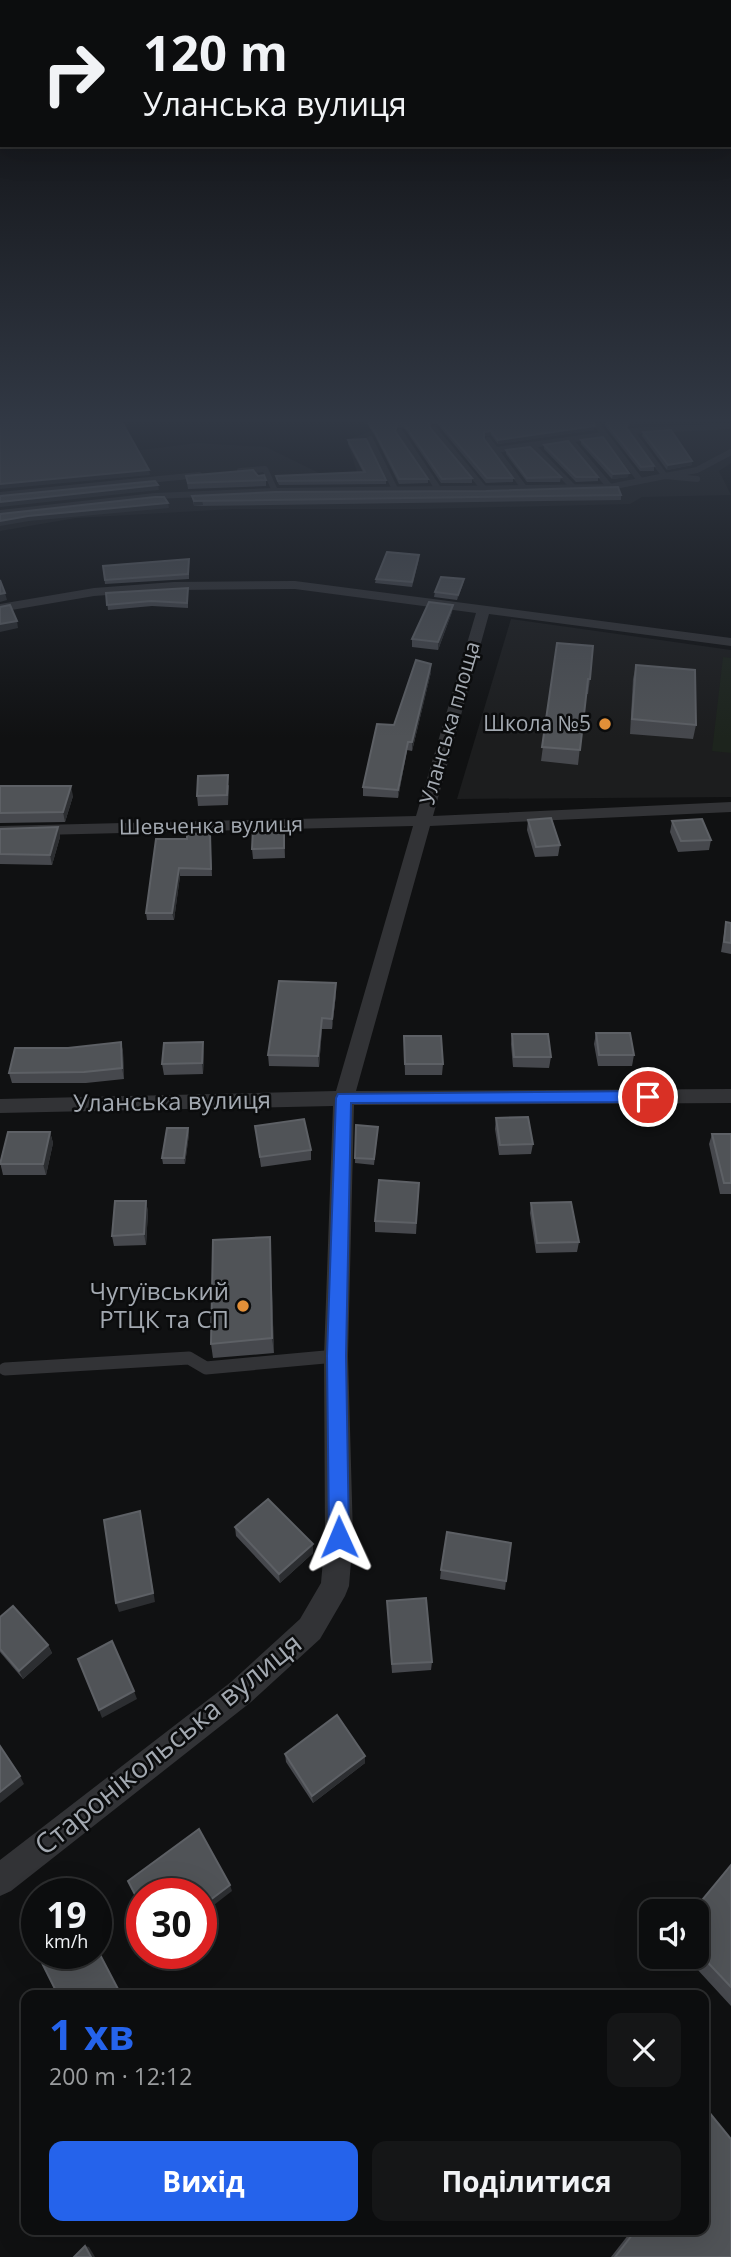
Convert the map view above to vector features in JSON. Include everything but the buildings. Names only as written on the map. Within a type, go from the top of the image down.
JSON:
[{"type":"street","points":[[0,608],[94,592],[227,584],[295,585],[484,608]]},
{"type":"street","name":"Уланська площа","points":[[731,642],[484,608],[422,821],[731,807]]},
{"type":"street","points":[[344,1098],[422,821]]},
{"type":"street","name":"Шевченка вулиця","points":[[0,831],[422,821]]},
{"type":"street","name":"Уланська вулиця","points":[[0,1106],[344,1098],[731,1096]]},
{"type":"street","name":"Старонікольська вулиця","points":[[0,1880],[241,1692],[310,1629],[335,1586],[339,1537],[336,1356],[344,1098]]},
{"type":"lane","points":[[5,1369],[189,1358],[206,1368],[336,1356]]},
{"type":"shaded area","points":[[0,527],[21,527],[0,531]]},
{"type":"shaded area","name":"Школа №5","points":[[511,619],[731,650],[731,797],[457,799]]},
{"type":"shaded area","points":[[723,657],[731,658],[731,753],[712,751]]},
{"type":"place","name":"Школа №5","points":[[605,724]]},
{"type":"place","name":"Чугуївський РТЦК та СП","points":[[243,1306]]},
{"type":"route","points":[[339,1537],[336,1356],[344,1098],[648,1097]]}]
